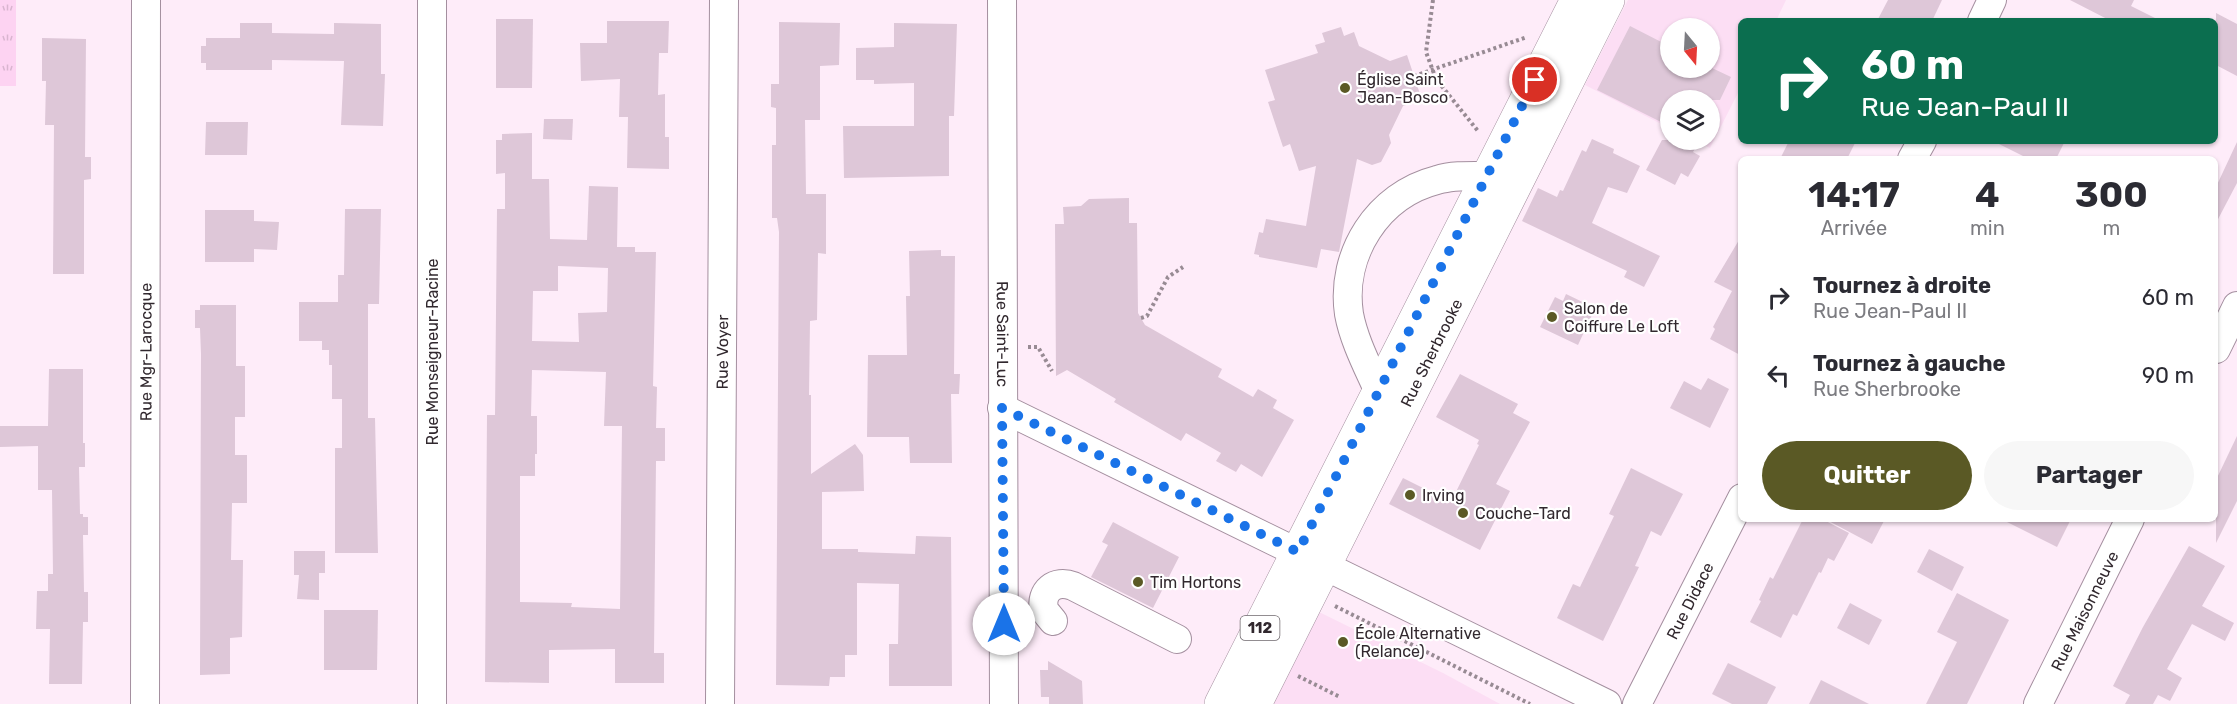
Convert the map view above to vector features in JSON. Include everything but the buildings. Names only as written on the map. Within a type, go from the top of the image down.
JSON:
[{"type":"main road","name":"Rue Sherbrooke","points":[[1221,704],[1311,559],[1608,0]]},
{"type":"main road","name":"Rue Sherbrooke","points":[[1255,704],[1275,663],[1311,559],[1379,392],[1570,12]]},
{"type":"street","name":"Rue Mgr-Larocque","points":[[145,704],[146,0]]},
{"type":"street","name":"Rue Monseigneur-Racine","points":[[432,0],[432,704]]},
{"type":"street","name":"Rue Voyer","points":[[720,704],[724,0]]},
{"type":"street","name":"Rue Saint-Luc","points":[[1002,0],[1004,704]]},
{"type":"street","points":[[1983,18],[1992,0]]},
{"type":"street","points":[[1379,392],[1354,332],[1350,315],[1348,280],[1358,246],[1377,216],[1404,194],[1437,180],[1493,165]]},
{"type":"street","points":[[2218,345],[2237,306]]},
{"type":"street","points":[[1002,408],[1607,704]]},
{"type":"street","name":"Rue Didace","points":[[1637,704],[1738,506]]},
{"type":"street","name":"Rue Maisonneuve","points":[[2038,704],[2129,522]]},
{"type":"street","points":[[1053,621],[1044,610],[1044,596],[1050,588],[1063,583],[1177,639]]},
{"type":"path","points":[[1432,0],[1426,51],[1432,70],[1493,165]]},
{"type":"path","points":[[1414,76],[1570,12]]},
{"type":"path","points":[[1141,318],[1147,316],[1168,277],[1183,267]]},
{"type":"path","points":[[1275,663],[1340,697]]},
{"type":"shaded area","points":[[1628,0],[1786,0],[1777,18],[1738,18],[1738,93],[1720,128],[1720,90],[1660,90],[1660,123],[1585,85]]},
{"type":"shaded area","name":"École Alternative (Relance)","points":[[1319,612],[1443,673],[1500,704],[1273,704]]},
{"type":"green space","points":[[0,0],[16,0],[16,86],[0,86]]},
{"type":"place","name":"Église Saint Jean-Bosco","points":[[1345,88]]},
{"type":"place","name":"Salon de Coiffure Le Loft","points":[[1552,317]]},
{"type":"place","name":"Irving","points":[[1410,495]]},
{"type":"place","name":"Couche-Tard","points":[[1463,513]]},
{"type":"place","name":"Tim Hortons","points":[[1138,582]]},
{"type":"place","name":"École Alternative (Relance)","points":[[1343,642]]},
{"type":"route","points":[[1004,624],[1002,408],[1298,552],[1535,80]]}]
